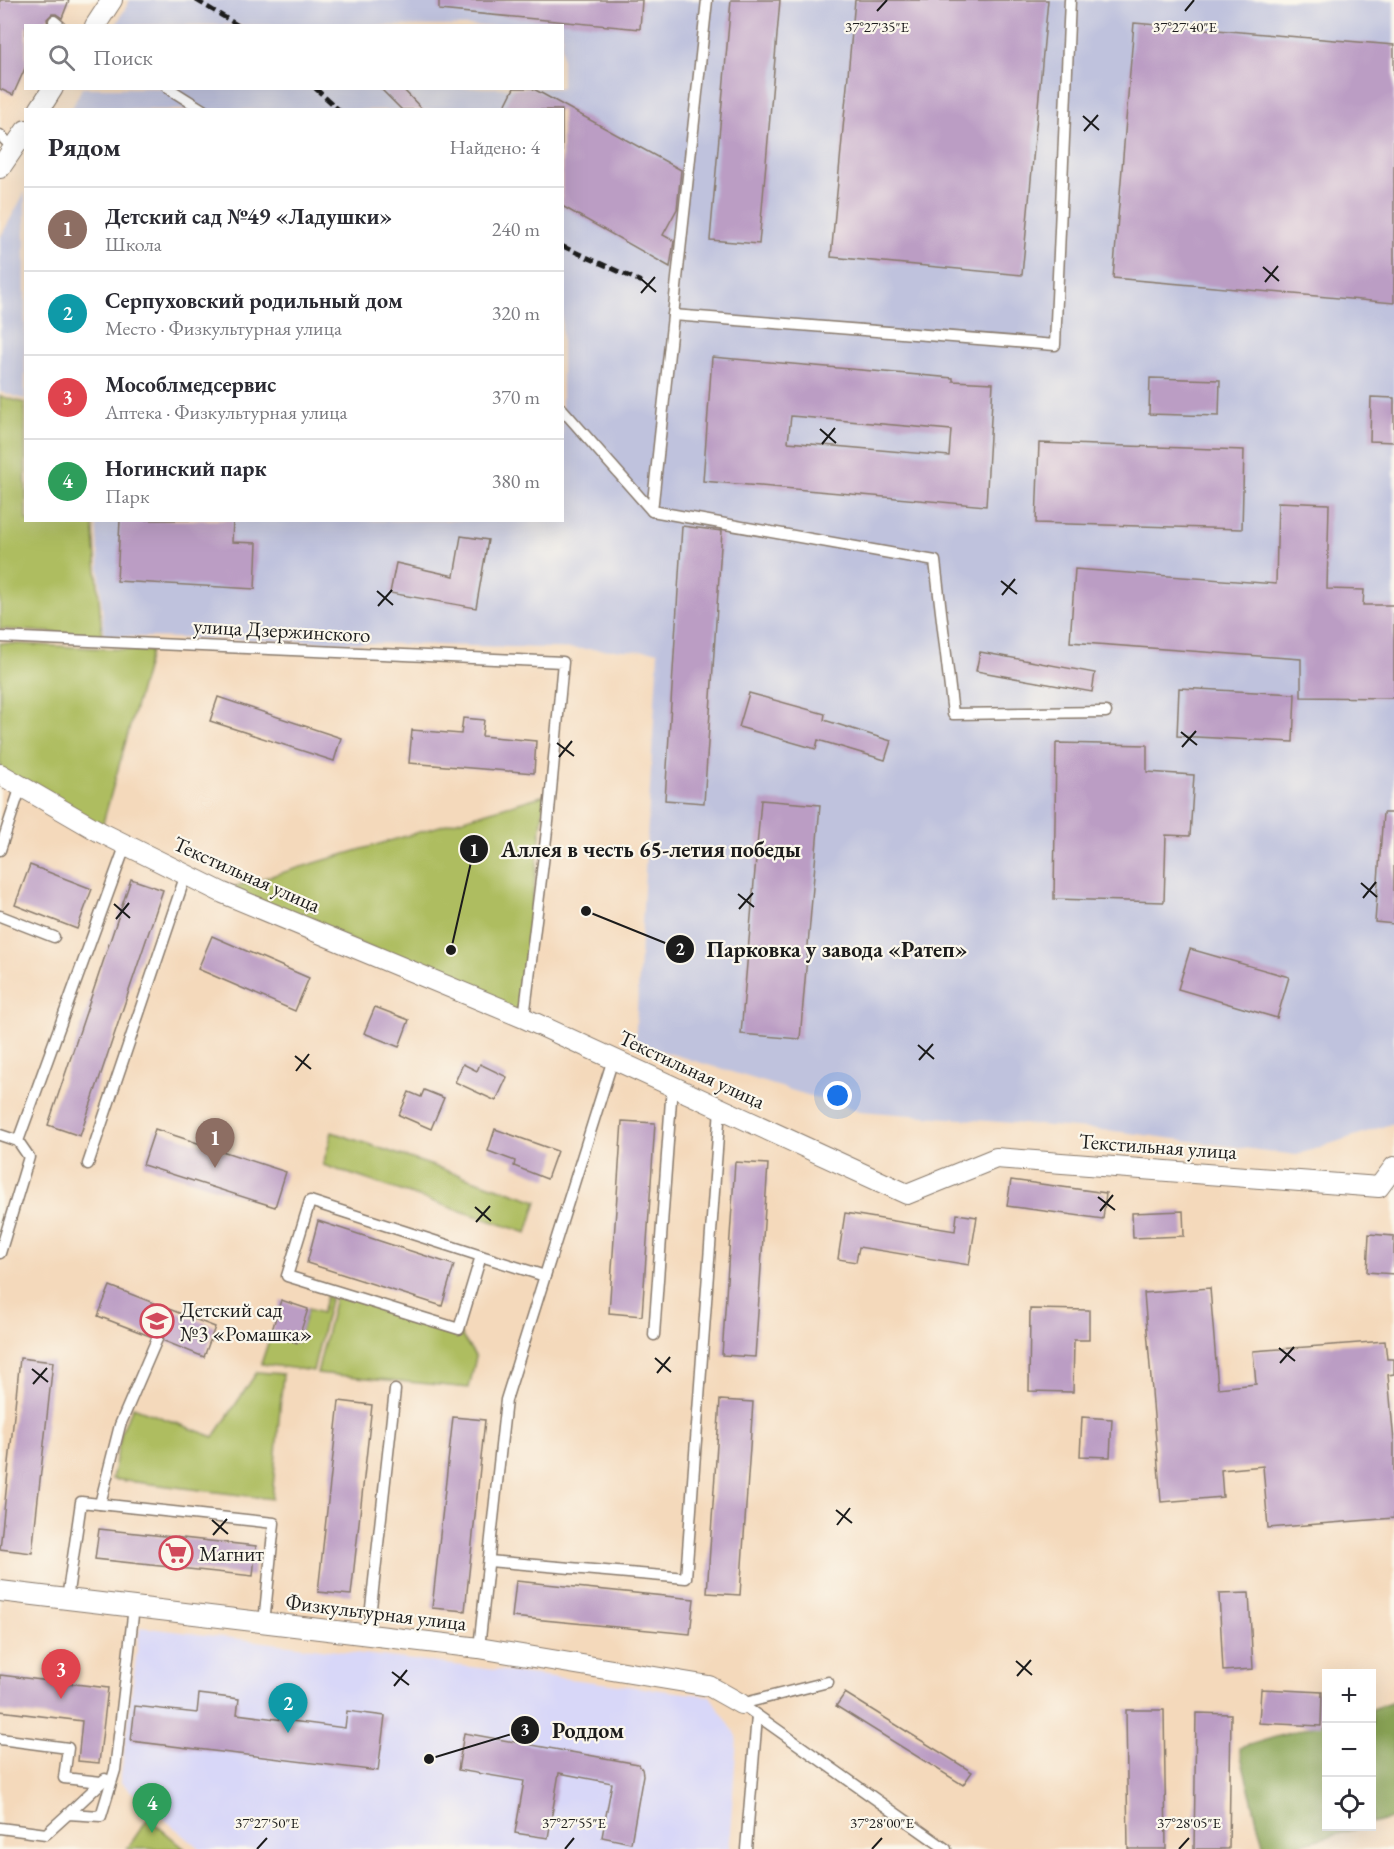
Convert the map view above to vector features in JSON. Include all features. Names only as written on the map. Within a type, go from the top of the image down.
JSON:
[{"type":"street","points":[[96,24],[112,0]]},
{"type":"street","points":[[40,108],[52,90]]},
{"type":"street","points":[[0,168],[7,141],[24,131]]},
{"type":"street","name":"Текстильная улица","points":[[0,774],[92,828],[223,893],[524,1018],[907,1194],[996,1158],[1379,1187],[1394,1167]]},
{"type":"street","name":"Физкультурная улица","points":[[0,1591],[479,1648],[709,1686],[741,1704]]},
{"type":"lane","points":[[652,511],[707,0]]},
{"type":"lane","points":[[673,315],[1055,345],[1070,0]]},
{"type":"lane","points":[[171,90],[200,108]]},
{"type":"lane","points":[[564,411],[652,511],[935,561],[953,714],[1106,712]]},
{"type":"lane","name":"улица Дзержинского","points":[[0,637],[563,662],[548,822],[524,1018]]},
{"type":"lane","points":[[0,850],[21,786]]},
{"type":"lane","points":[[18,1141],[126,844]]},
{"type":"lane","points":[[88,1164],[186,874]]},
{"type":"lane","points":[[0,916],[54,937]]},
{"type":"lane","points":[[479,1648],[506,1400],[614,1059]]},
{"type":"lane","points":[[654,1335],[672,1086]]},
{"type":"lane","points":[[489,1561],[686,1578],[720,1108]]},
{"type":"lane","points":[[0,1135],[18,1141],[29,1157],[0,1253]]},
{"type":"lane","points":[[482,1256],[459,1329],[287,1276],[310,1201],[545,1276]]},
{"type":"lane","points":[[100,1504],[120,1425],[157,1339]]},
{"type":"lane","points":[[368,1635],[395,1390]]},
{"type":"lane","points":[[67,1599],[81,1502],[274,1523],[264,1623]]},
{"type":"lane","points":[[68,1814],[100,1816],[115,1770],[134,1607]]},
{"type":"lane","points":[[741,1704],[828,1682]]},
{"type":"lane","points":[[741,1704],[946,1849]]},
{"type":"lane","points":[[746,1849],[757,1716]]},
{"type":"lane","points":[[0,1739],[68,1748],[64,1778],[101,1782]]},
{"type":"lane","points":[[0,1828],[45,1834],[115,1770]]},
{"type":"shaded area","points":[[130,0],[1394,0],[1394,1123],[1296,1155],[1114,1131],[860,1111],[635,1043],[658,651],[104,636],[96,522],[564,522],[564,108],[72,108],[81,90],[564,90],[564,24],[117,24]]},
{"type":"shaded area","points":[[24,194],[24,399],[0,392],[0,238]]},
{"type":"shaded area","points":[[140,1627],[710,1696],[737,1736],[729,1849],[200,1849],[120,1782]]},
{"type":"green space","points":[[0,396],[24,403],[24,522],[93,522],[102,636],[0,629]]},
{"type":"green space","points":[[0,643],[151,651],[101,830],[0,771]]},
{"type":"green space","points":[[545,795],[519,1012],[230,888]]},
{"type":"green space","points":[[332,1132],[537,1201],[527,1233],[323,1165]]},
{"type":"green space","points":[[328,1291],[332,1292],[313,1371],[261,1364],[271,1334],[297,1342],[308,1309],[322,1313]]},
{"type":"green space","points":[[336,1293],[459,1332],[476,1357],[469,1388],[317,1373]]},
{"type":"green space","points":[[257,1372],[283,1374],[272,1499],[112,1479],[122,1430],[133,1407],[214,1437]]},
{"type":"green space","points":[[1394,1702],[1394,1818],[1376,1823],[1376,1723],[1376,1708]]},
{"type":"green space","points":[[1322,1723],[1322,1831],[1349,1831],[1284,1849],[1264,1849],[1239,1748]]},
{"type":"green space","points":[[148,1818],[185,1849],[127,1849]]},
{"type":"building","points":[[0,0],[69,0],[62,18],[52,14],[47,19],[48,24],[24,24],[24,70],[13,95],[0,89]]},
{"type":"building","points":[[439,0],[642,0],[640,29],[439,10]]},
{"type":"building","points":[[731,0],[780,0],[759,244],[710,240]]},
{"type":"building","points":[[855,0],[1048,0],[1022,275],[831,257]]},
{"type":"building","points":[[1134,23],[1394,45],[1394,303],[1113,278]]},
{"type":"building","points":[[382,90],[404,90],[421,108],[400,108]]},
{"type":"building","points":[[513,90],[536,90],[681,170],[677,209],[663,235],[674,241],[670,267],[564,207],[564,108],[504,108]]},
{"type":"building","points":[[712,357],[993,383],[986,506],[703,481]],"holes":[[[791,416],[951,430],[949,456],[788,442]]]},
{"type":"building","points":[[1150,378],[1220,380],[1219,416],[1149,414]]},
{"type":"building","points":[[1371,397],[1394,398],[1394,442],[1370,441]]},
{"type":"building","points":[[1039,443],[1244,450],[1242,529],[1036,523]]},
{"type":"building","points":[[1278,502],[1329,504],[1327,589],[1364,590],[1363,605],[1394,605],[1394,698],[1301,697],[1301,659],[1070,642],[1075,569],[1276,584]]},
{"type":"building","points":[[120,522],[233,522],[232,542],[257,543],[255,589],[117,581]]},
{"type":"building","points":[[682,526],[722,531],[704,803],[665,800]]},
{"type":"building","points":[[461,536],[488,540],[476,608],[390,593],[396,563],[454,576]]},
{"type":"building","points":[[980,652],[1095,673],[1092,692],[976,671]]},
{"type":"building","points":[[1179,688],[1295,694],[1293,742],[1177,736]]},
{"type":"building","points":[[749,693],[825,714],[824,720],[891,741],[885,760],[818,740],[816,749],[739,727]]},
{"type":"building","points":[[218,697],[341,738],[334,761],[210,721]]},
{"type":"building","points":[[463,718],[484,720],[482,736],[536,741],[534,773],[409,763],[412,730],[461,734]]},
{"type":"building","points":[[1056,743],[1147,745],[1147,772],[1194,775],[1190,836],[1166,835],[1164,902],[1054,899]]},
{"type":"building","points":[[761,800],[820,805],[800,1039],[741,1034]]},
{"type":"building","points":[[1383,813],[1394,813],[1394,924],[1375,922]]},
{"type":"building","points":[[30,865],[92,889],[77,929],[15,905]]},
{"type":"building","points":[[131,879],[163,890],[80,1136],[48,1125]]},
{"type":"building","points":[[212,936],[309,978],[295,1011],[198,969]]},
{"type":"building","points":[[1190,949],[1289,977],[1277,1018],[1178,989]]},
{"type":"building","points":[[375,1007],[409,1020],[399,1047],[364,1033]]},
{"type":"building","points":[[463,1064],[477,1071],[480,1064],[507,1077],[496,1101],[455,1082]]},
{"type":"building","points":[[424,1090],[444,1098],[431,1129],[399,1115],[409,1092],[421,1097]]},
{"type":"building","points":[[622,1121],[655,1123],[642,1316],[609,1313]]},
{"type":"building","points":[[155,1129],[286,1172],[275,1207],[143,1165]]},
{"type":"building","points":[[495,1129],[557,1151],[547,1179],[514,1166],[515,1161],[488,1151]]},
{"type":"building","points":[[735,1162],[768,1164],[755,1357],[722,1355]]},
{"type":"building","points":[[1011,1180],[1106,1193],[1103,1219],[1007,1206]]},
{"type":"building","points":[[1183,1211],[1184,1236],[1133,1238],[1132,1213]]},
{"type":"building","points":[[845,1213],[955,1231],[957,1214],[977,1217],[969,1265],[859,1247],[856,1262],[838,1259]]},
{"type":"building","points":[[318,1221],[454,1265],[442,1306],[307,1263]]},
{"type":"building","points":[[1369,1234],[1394,1236],[1394,1274],[1367,1272]]},
{"type":"building","name":"Детский сад №3 «Ромашка»","points":[[110,1286],[215,1327],[204,1357],[164,1341],[163,1335],[159,1332],[150,1336],[98,1316]]},
{"type":"building","points":[[1210,1288],[1218,1388],[1256,1384],[1253,1351],[1385,1341],[1387,1359],[1394,1359],[1394,1374],[1388,1375],[1394,1442],[1394,1518],[1268,1528],[1263,1466],[1221,1470],[1223,1497],[1161,1502],[1144,1293]]},
{"type":"building","points":[[281,1300],[308,1309],[297,1343],[271,1334]]},
{"type":"building","points":[[1030,1309],[1089,1310],[1089,1340],[1074,1340],[1073,1392],[1029,1391]]},
{"type":"building","points":[[20,1358],[53,1362],[32,1553],[0,1549]]},
{"type":"building","points":[[720,1400],[753,1402],[740,1595],[707,1593]]},
{"type":"building","points":[[339,1401],[372,1405],[351,1595],[318,1592]]},
{"type":"building","points":[[453,1417],[485,1420],[465,1611],[432,1608]]},
{"type":"building","points":[[1082,1417],[1112,1419],[1110,1457],[1080,1456]]},
{"type":"building","name":"Магнит","points":[[99,1529],[256,1546],[253,1576],[95,1559]]},
{"type":"building","points":[[516,1581],[694,1599],[690,1634],[512,1617]]},
{"type":"building","points":[[1249,1593],[1253,1669],[1223,1671],[1219,1594]]},
{"type":"building","points":[[0,1675],[108,1688],[99,1763],[78,1761],[82,1721],[0,1711]]},
{"type":"building","points":[[1261,1689],[1322,1692],[1321,1726],[1259,1723]]},
{"type":"building","points":[[845,1693],[972,1772],[963,1785],[836,1706]]},
{"type":"building","points":[[199,1694],[239,1699],[237,1714],[345,1728],[347,1711],[385,1716],[378,1771],[131,1741],[135,1706],[197,1713]]},
{"type":"building","points":[[1126,1710],[1164,1710],[1166,1849],[1128,1849]]},
{"type":"building","points":[[1196,1713],[1231,1714],[1229,1849],[1194,1849]]},
{"type":"building","points":[[464,1733],[638,1764],[643,1775],[631,1843],[602,1837],[612,1783],[559,1773],[548,1838],[515,1833],[524,1781],[458,1770]]},
{"type":"railway","points":[[196,0],[236,24]]},
{"type":"railway","points":[[317,90],[337,108]]},
{"type":"railway","points":[[564,247],[642,282]]},
{"type":"place","name":"Парковка у завода «Ратеп»","points":[[586,911]]},
{"type":"place","name":"Аллея в честь 65-летия победы","points":[[451,950]]},
{"type":"place","name":"Детский сад №49 «Ладушки»","points":[[215,1168]]},
{"type":"place","name":"Детский сад №3 «Ромашка»","points":[[157,1321]]},
{"type":"place","name":"Магнит","points":[[176,1553]]},
{"type":"place","name":"Мособлмедсервис","points":[[61,1699]]},
{"type":"place","name":"Серпуховский родильный дом","points":[[288,1733]]},
{"type":"place","name":"Роддом","points":[[429,1759]]},
{"type":"place","name":"Ногинский парк","points":[[152,1833]]}]
